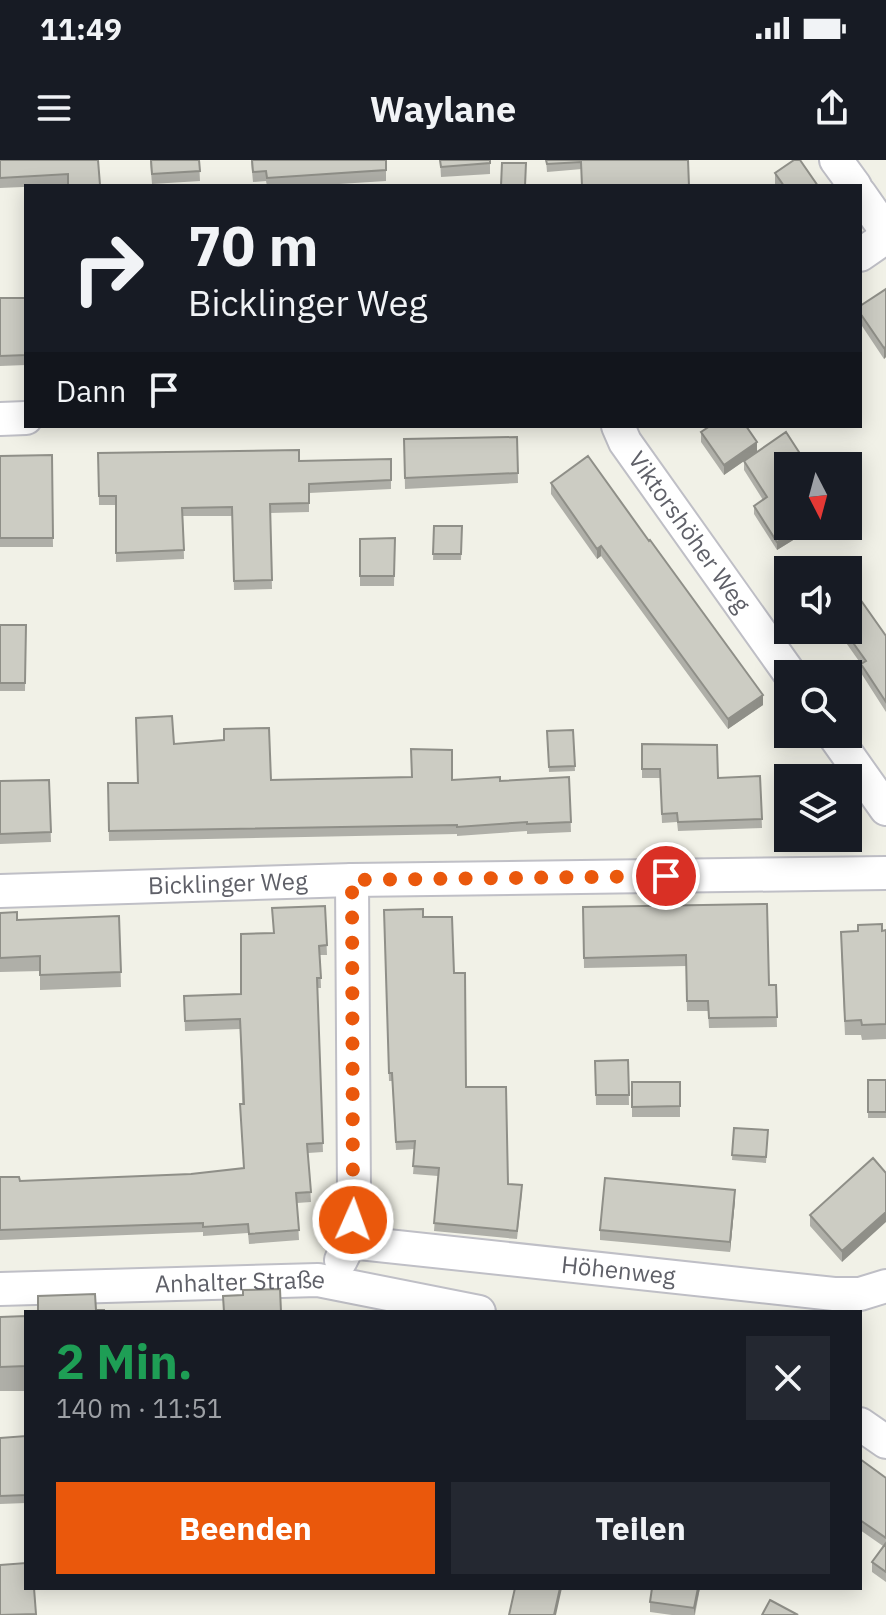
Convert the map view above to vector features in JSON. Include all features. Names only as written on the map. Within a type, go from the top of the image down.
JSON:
[{"type":"street","points":[[836,160],[854,184]]},
{"type":"street","points":[[862,197],[886,231]]},
{"type":"street","points":[[862,254],[886,237]]},
{"type":"street","points":[[0,419],[24,418]]},
{"type":"street","name":"Viktorshöher Weg","points":[[619,428],[625,442],[780,660]]},
{"type":"street","points":[[843,748],[886,809]]},
{"type":"street","name":"Bicklinger Weg","points":[[0,891],[352,880],[886,873]]},
{"type":"street","points":[[318,1280],[338,1265],[350,1242],[354,1195],[352,880]]},
{"type":"street","name":"Höhenweg","points":[[350,1242],[834,1294],[860,1294],[886,1286]]},
{"type":"street","name":"Anhalter Straße","points":[[0,1289],[318,1280],[469,1310]]},
{"type":"street","points":[[862,1425],[886,1442]]},
{"type":"building","points":[[0,160],[98,160],[100,184],[68,184],[68,174],[0,178]]},
{"type":"building","points":[[151,160],[199,160],[200,171],[152,174]]},
{"type":"building","points":[[252,160],[386,160],[386,170],[267,178],[266,171],[253,172]]},
{"type":"building","points":[[440,160],[490,160],[490,163],[441,167]]},
{"type":"building","points":[[546,160],[688,160],[689,184],[582,184],[581,162],[547,164]]},
{"type":"building","points":[[794,160],[800,160],[817,184],[783,184],[775,173]]},
{"type":"building","points":[[502,163],[526,163],[525,184],[501,184]]},
{"type":"building","points":[[886,289],[886,347],[862,316],[862,305]]},
{"type":"building","points":[[0,298],[24,298],[24,355],[0,356]]},
{"type":"building","points":[[707,428],[747,428],[757,442],[724,465],[701,432]]},
{"type":"building","points":[[786,432],[799,452],[774,452],[774,537],[754,506],[767,497],[744,461]]},
{"type":"building","points":[[517,437],[518,473],[405,478],[404,439]]},
{"type":"building","points":[[299,450],[299,461],[391,459],[391,480],[309,484],[309,503],[270,504],[272,580],[234,581],[232,507],[182,508],[184,550],[116,553],[116,496],[99,496],[98,453]]},
{"type":"building","points":[[52,455],[53,538],[0,538],[0,456]]},
{"type":"building","points":[[588,456],[763,695],[728,719],[601,546],[597,549],[551,483]]},
{"type":"building","points":[[434,526],[462,526],[461,554],[433,554]]},
{"type":"building","points":[[395,538],[394,576],[360,576],[360,539]]},
{"type":"building","points":[[862,602],[886,636],[886,702],[862,666],[866,661],[854,644],[862,644]]},
{"type":"building","points":[[0,625],[26,625],[25,683],[0,683]]},
{"type":"building","points":[[172,716],[174,744],[224,740],[224,729],[269,728],[271,780],[412,777],[411,749],[452,750],[452,780],[569,777],[571,822],[457,827],[109,831],[108,783],[138,783],[136,718]]},
{"type":"building","points":[[573,730],[575,766],[549,767],[547,731]]},
{"type":"building","points":[[642,744],[717,745],[718,778],[760,776],[762,819],[678,822],[677,813],[662,814],[660,769],[642,769]]},
{"type":"building","points":[[49,780],[51,832],[0,834],[0,781]]},
{"type":"building","points":[[767,904],[769,985],[776,985],[777,1017],[709,1018],[708,1001],[687,1001],[686,955],[584,958],[583,907]]},
{"type":"building","points":[[325,906],[327,945],[319,946],[321,978],[317,978],[323,1143],[307,1144],[311,1192],[296,1193],[299,1230],[249,1234],[248,1224],[203,1227],[203,1223],[0,1230],[0,1177],[19,1177],[20,1181],[191,1174],[244,1168],[240,1019],[185,1021],[184,996],[241,994],[241,934],[274,933],[272,908]]},
{"type":"building","points":[[423,909],[423,917],[452,917],[454,973],[465,973],[466,1087],[506,1087],[508,1184],[522,1185],[517,1231],[434,1223],[439,1168],[413,1166],[415,1141],[396,1142],[392,1073],[389,1073],[384,910]]},
{"type":"building","points":[[17,912],[17,920],[119,916],[121,972],[40,975],[40,956],[0,958],[0,913]]},
{"type":"building","points":[[882,924],[882,931],[886,930],[886,1024],[862,1025],[861,1020],[845,1021],[841,932],[858,931],[858,925]]},
{"type":"building","points":[[628,1060],[629,1095],[596,1095],[595,1061]]},
{"type":"building","points":[[868,1080],[886,1080],[886,1112],[868,1112]]},
{"type":"building","points":[[632,1082],[680,1082],[680,1106],[632,1107]]},
{"type":"building","points":[[734,1128],[768,1130],[766,1157],[732,1155]]},
{"type":"building","points":[[873,1158],[886,1173],[886,1212],[842,1251],[810,1215]]},
{"type":"building","points":[[605,1178],[735,1190],[730,1242],[600,1230]]},
{"type":"building","points":[[280,1289],[281,1310],[224,1310],[223,1296],[243,1295],[243,1290]]},
{"type":"building","points":[[95,1294],[96,1310],[38,1310],[38,1296]]},
{"type":"building","points":[[24,1316],[24,1366],[0,1367],[0,1317]]},
{"type":"building","points":[[24,1436],[24,1495],[0,1496],[0,1438]]},
{"type":"building","points":[[862,1460],[886,1478],[886,1538],[862,1521]]},
{"type":"building","points":[[886,1543],[886,1572],[872,1562]]},
{"type":"building","points":[[24,1563],[24,1590],[34,1590],[36,1614],[0,1615],[0,1565]]},
{"type":"building","points":[[515,1590],[560,1590],[554,1615],[509,1615]]},
{"type":"building","points":[[652,1590],[698,1590],[694,1608],[650,1602]]},
{"type":"building","points":[[770,1600],[798,1615],[762,1615]]},
{"type":"route","points":[[353,1220],[352,880],[666,876]]}]
